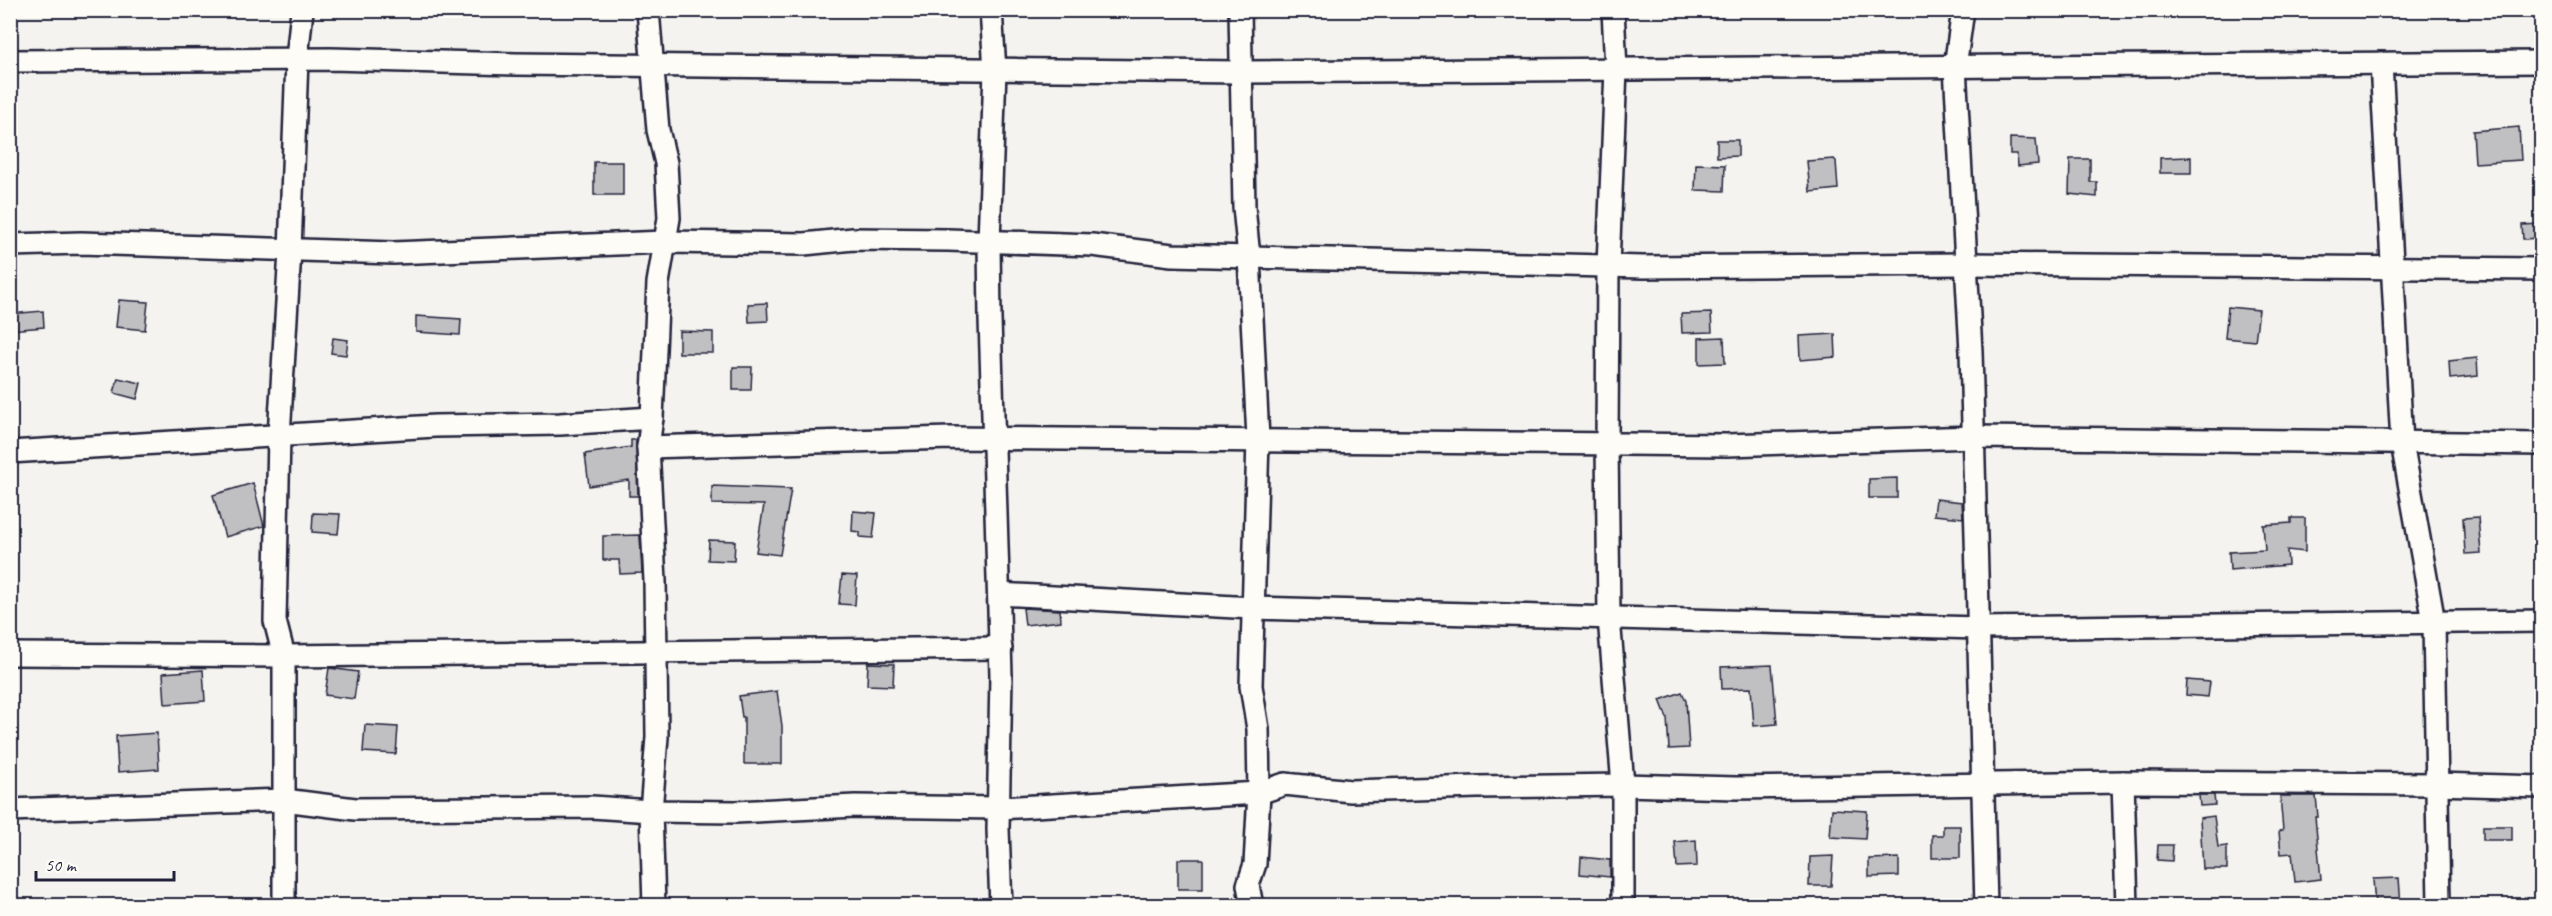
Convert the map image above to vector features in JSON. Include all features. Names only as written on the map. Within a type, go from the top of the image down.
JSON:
[{"type":"street","points":[[284,906],[284,657],[275,621],[279,436],[290,251],[297,59],[302,10]]},
{"type":"street","points":[[648,10],[658,130],[666,174],[669,218],[658,283],[652,418],[648,447],[656,581],[657,737],[651,811],[654,906]]},
{"type":"street","points":[[991,10],[995,70],[989,242],[1001,648],[999,808],[1001,906]]},
{"type":"street","points":[[1240,10],[1244,207],[1249,257],[1258,439],[1251,686],[1258,729],[1259,793],[1255,864],[1248,885],[1252,906]]},
{"type":"street","points":[[1613,10],[1616,69],[1608,266],[1607,444],[1609,618],[1623,785],[1623,906]]},
{"type":"street","points":[[1963,10],[1955,67],[1974,437],[1986,906]]},
{"type":"street","points":[[10,61],[297,59],[1242,72],[2541,62]]},
{"type":"street","points":[[2381,63],[2402,443],[2434,622],[2435,784],[2439,906]]},
{"type":"street","points":[[10,245],[31,242],[81,243],[393,253],[665,242],[804,244],[853,239],[1092,245],[1172,255],[1608,266],[1760,267],[1966,264],[2541,268]]},
{"type":"street","points":[[10,452],[435,426],[560,424],[652,418]]},
{"type":"street","points":[[648,447],[883,439],[994,438],[1727,445],[1974,437],[2541,444]]},
{"type":"street","points":[[999,594],[1253,608],[1978,628],[2541,621]]},
{"type":"street","points":[[10,654],[284,657],[1001,648]]},
{"type":"street","points":[[2123,782],[2127,906]]},
{"type":"street","points":[[10,810],[284,800],[356,809],[580,807],[651,811],[771,811],[855,806],[999,808],[1259,793],[1285,784],[1352,791],[1623,785],[1736,788],[2123,782],[2435,784],[2541,788]]},
{"type":"building","points":[[2519,127],[2521,160],[2475,163],[2473,131]]},
{"type":"building","points":[[2010,138],[2036,139],[2038,164],[2018,166],[2017,154],[2010,154]]},
{"type":"building","points":[[1717,140],[1738,140],[1738,156],[1717,157]]},
{"type":"building","points":[[2191,157],[2191,173],[2160,173],[2160,158]]},
{"type":"building","points":[[1834,159],[1838,189],[1810,192],[1807,161]]},
{"type":"building","points":[[2070,159],[2090,159],[2090,182],[2097,182],[2097,197],[2069,194]]},
{"type":"building","points":[[594,162],[623,162],[623,195],[594,195]]},
{"type":"building","points":[[1696,164],[1725,165],[1724,191],[1695,190]]},
{"type":"building","points":[[2541,224],[2541,238],[2523,239],[2522,225]]},
{"type":"building","points":[[119,300],[148,302],[145,330],[116,327]]},
{"type":"building","points":[[767,303],[768,321],[749,322],[748,304]]},
{"type":"building","points":[[2228,307],[2259,310],[2255,341],[2225,338]]},
{"type":"building","points":[[43,311],[44,327],[10,330],[10,314]]},
{"type":"building","points":[[1711,313],[1712,332],[1682,333],[1681,314]]},
{"type":"building","points":[[416,316],[461,319],[460,335],[416,332]]},
{"type":"building","points":[[679,331],[713,332],[713,353],[679,353]]},
{"type":"building","points":[[1835,334],[1836,357],[1800,360],[1799,336]]},
{"type":"building","points":[[1724,337],[1725,363],[1699,364],[1699,338]]},
{"type":"building","points":[[333,338],[348,340],[346,355],[331,353]]},
{"type":"building","points":[[2477,358],[2478,376],[2450,379],[2449,361]]},
{"type":"building","points":[[733,367],[752,367],[751,390],[733,390]]},
{"type":"building","points":[[118,378],[141,383],[137,399],[114,393]]},
{"type":"building","points":[[631,440],[636,440],[638,496],[629,496],[629,480],[589,486],[585,454],[631,447]]},
{"type":"building","points":[[1897,478],[1897,498],[1869,498],[1869,479]]},
{"type":"building","points":[[253,483],[264,526],[225,537],[213,495]]},
{"type":"building","points":[[712,486],[791,489],[780,555],[756,552],[764,505],[712,504]]},
{"type":"building","points":[[1936,499],[1962,502],[1963,518],[1934,515]]},
{"type":"building","points":[[853,511],[876,513],[873,538],[860,537],[860,532],[852,531]]},
{"type":"building","points":[[313,513],[340,514],[338,534],[312,532]]},
{"type":"building","points":[[2478,517],[2481,553],[2465,554],[2463,518]]},
{"type":"building","points":[[2291,518],[2305,518],[2305,552],[2287,550],[2288,565],[2230,570],[2229,552],[2265,550],[2263,525],[2291,523]]},
{"type":"building","points":[[640,535],[642,573],[620,574],[619,560],[603,560],[603,536]]},
{"type":"building","points":[[709,540],[735,541],[734,561],[708,560]]},
{"type":"building","points":[[842,575],[857,576],[855,605],[839,604]]},
{"type":"building","points":[[1023,608],[1060,610],[1061,621],[1025,625]]},
{"type":"building","points":[[868,663],[894,664],[893,686],[867,685]]},
{"type":"building","points":[[1772,665],[1777,724],[1754,726],[1751,688],[1722,689],[1721,667]]},
{"type":"building","points":[[329,668],[358,672],[354,699],[325,695]]},
{"type":"building","points":[[203,670],[205,701],[165,704],[163,673]]},
{"type":"building","points":[[2187,680],[2210,682],[2208,697],[2186,695]]},
{"type":"building","points":[[777,691],[782,726],[782,764],[744,764],[744,717],[742,717],[739,696]]},
{"type":"building","points":[[1682,692],[1686,701],[1689,748],[1669,749],[1667,718],[1660,700]]},
{"type":"building","points":[[365,725],[398,727],[396,754],[363,752]]},
{"type":"building","points":[[157,733],[159,769],[118,772],[116,736]]},
{"type":"building","points":[[2199,795],[2214,795],[2215,805],[2200,806]]},
{"type":"building","points":[[2280,796],[2316,796],[2318,817],[2315,817],[2321,879],[2295,882],[2292,853],[2281,854],[2279,831],[2283,830]]},
{"type":"building","points":[[1832,809],[1867,811],[1865,839],[1830,837]]},
{"type":"building","points":[[2214,816],[2218,847],[2227,846],[2227,869],[2203,869],[2200,818]]},
{"type":"building","points":[[1943,826],[1960,826],[1960,858],[1932,858],[1932,835],[1943,835]]},
{"type":"building","points":[[2483,826],[2512,826],[2512,840],[2483,840]]},
{"type":"building","points":[[1696,840],[1697,866],[1677,867],[1675,842]]},
{"type":"building","points":[[2158,845],[2173,845],[2172,861],[2157,860]]},
{"type":"building","points":[[1833,856],[1831,886],[1809,886],[1810,857]]},
{"type":"building","points":[[1581,857],[1610,860],[1610,877],[1580,874]]},
{"type":"building","points":[[1899,858],[1899,876],[1869,877],[1869,859]]},
{"type":"building","points":[[1178,859],[1203,859],[1203,889],[1178,889]]},
{"type":"building","points":[[2399,878],[2401,906],[2375,906],[2373,879]]}]
